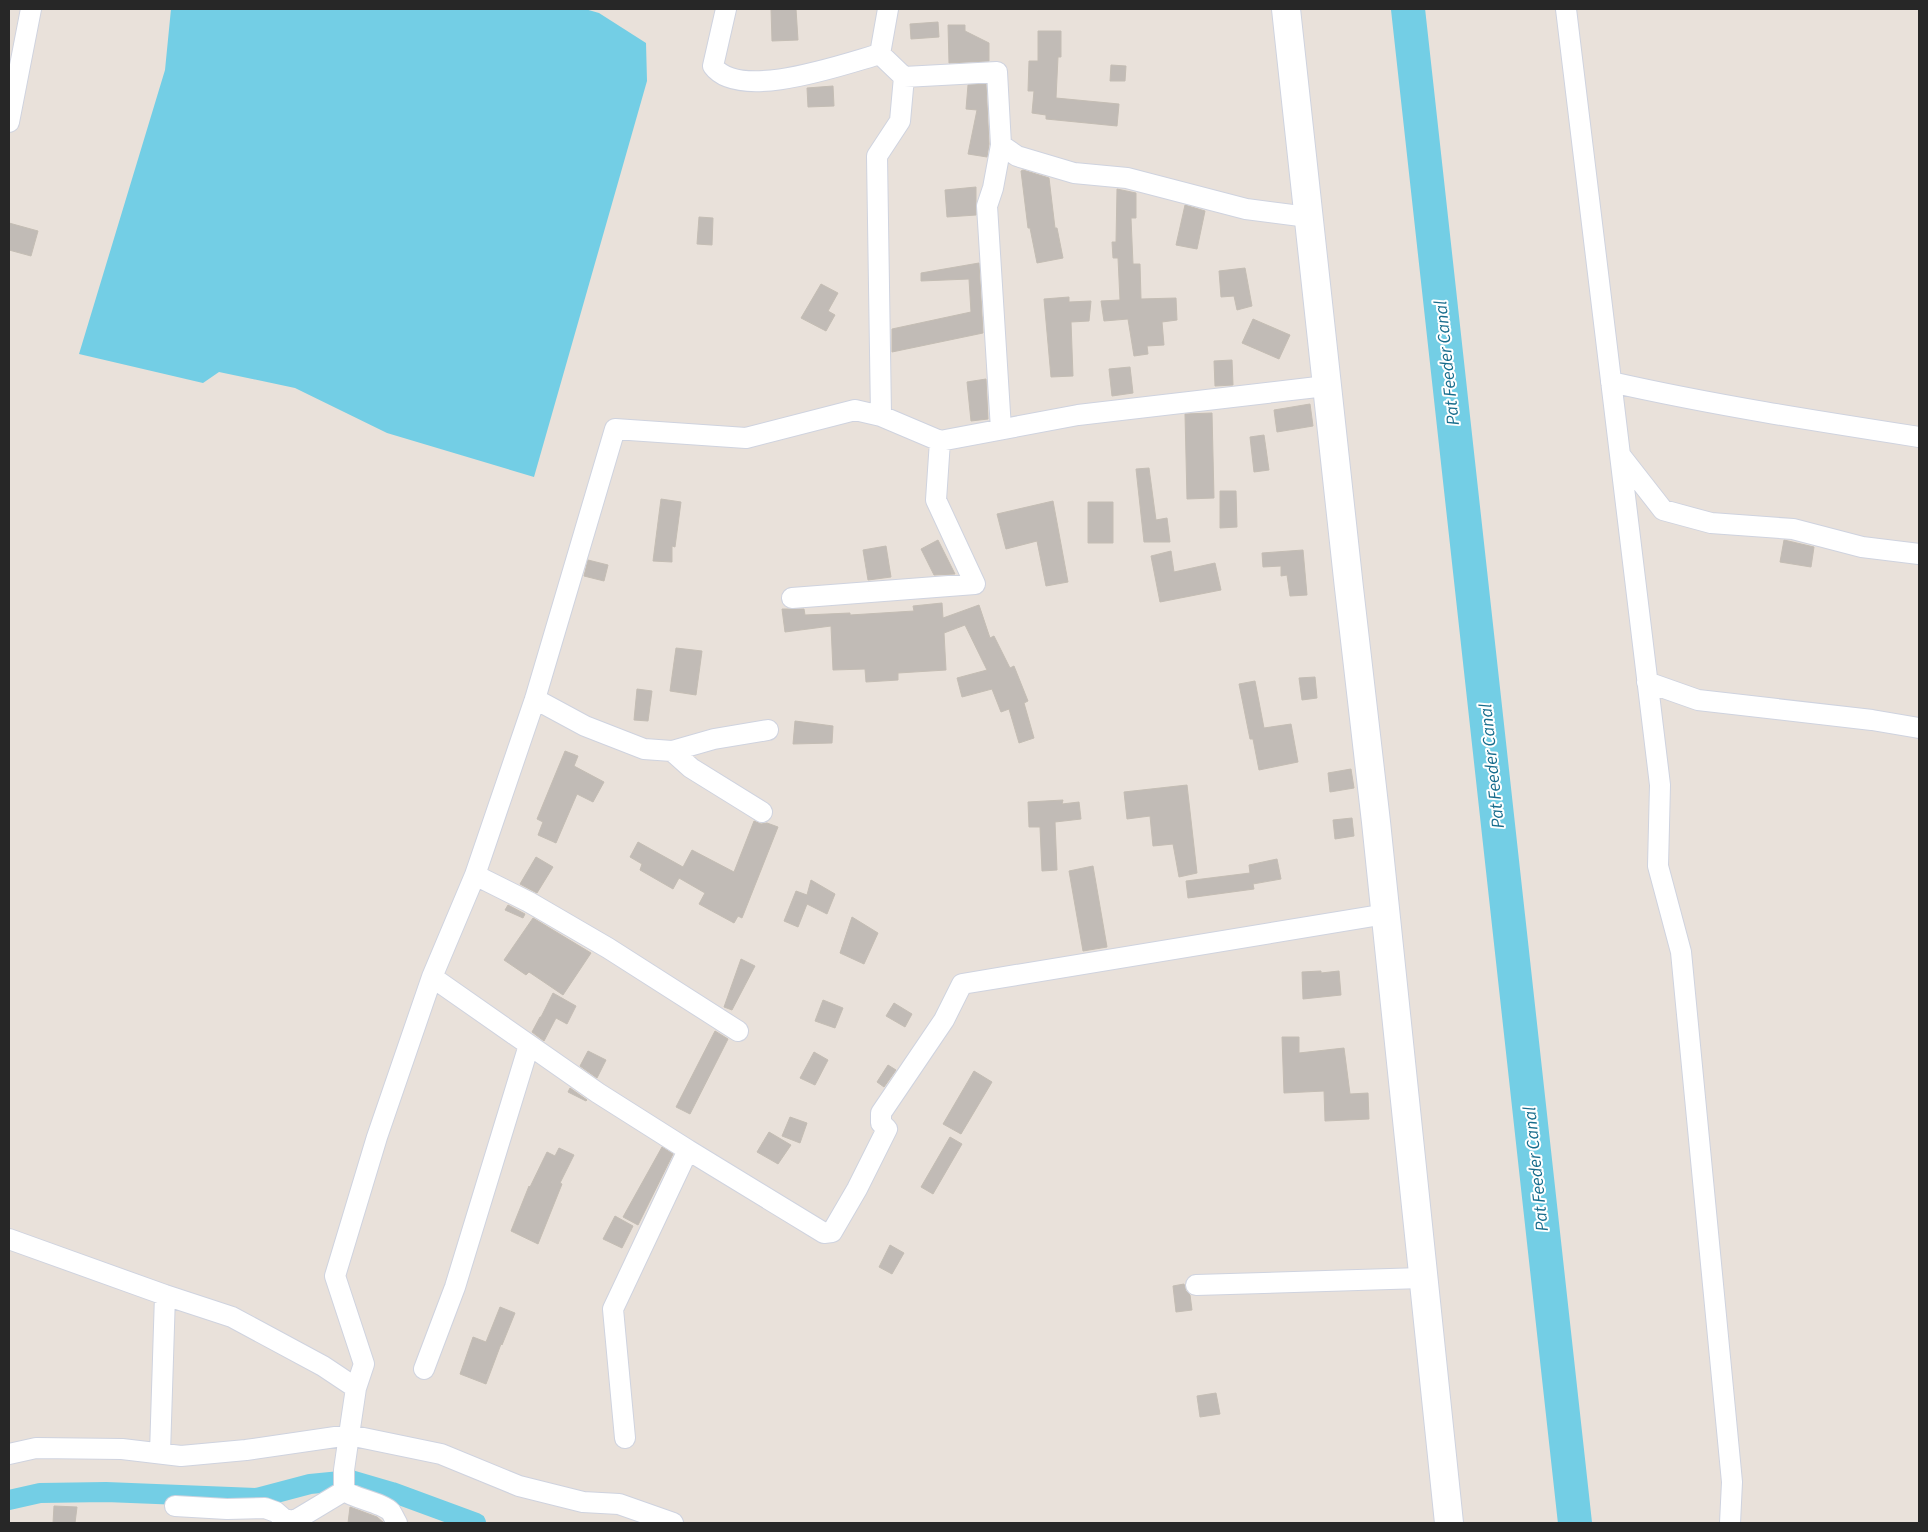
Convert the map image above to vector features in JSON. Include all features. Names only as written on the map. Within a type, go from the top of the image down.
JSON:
[{"type":"street","points":[[9,122],[31,9]]},
{"type":"street","points":[[726,9],[714,66],[719,74],[736,79],[756,82],[775,80],[880,54]]},
{"type":"street","points":[[880,54],[888,9]]},
{"type":"street","points":[[1286,9],[1326,386],[1386,914],[1422,1278],[1449,1523]]},
{"type":"street","points":[[1566,9],[1660,785],[1658,866],[1681,952],[1732,1482],[1730,1523]]},
{"type":"street","points":[[880,54],[904,77],[997,72],[1001,145],[993,188],[987,206],[1001,429]]},
{"type":"street","points":[[881,416],[877,156],[900,121],[904,77]]},
{"type":"street","points":[[1001,145],[1017,156],[1074,174],[1126,178],[1246,209],[1308,218]]},
{"type":"street","points":[[1611,382],[1694,400],[1919,437]]},
{"type":"street","points":[[344,1491],[344,1470],[356,1388],[364,1364],[335,1276],[378,1137],[432,977],[475,875],[535,699],[614,429],[746,438],[855,410],[881,416],[940,441],[1078,414],[1326,386]]},
{"type":"street","points":[[792,598],[975,584],[936,500],[940,441]]},
{"type":"street","points":[[1620,455],[1663,510],[1711,523],[1792,529],[1862,547],[1919,554]]},
{"type":"street","points":[[1647,682],[1698,700],[1872,720],[1919,728]]},
{"type":"street","points":[[535,699],[585,726],[644,749],[672,751],[714,739],[768,730]]},
{"type":"street","points":[[672,751],[691,768],[762,812]]},
{"type":"street","points":[[475,875],[537,906],[608,948],[738,1031]]},
{"type":"street","points":[[432,977],[598,1093],[824,1233],[832,1232],[857,1189],[887,1129],[881,1123],[881,1113],[944,1020],[962,984],[1386,914]]},
{"type":"street","points":[[424,1369],[455,1287],[529,1044]]},
{"type":"street","points":[[626,1438],[613,1309],[688,1150]]},
{"type":"street","points":[[9,1239],[165,1295],[232,1316],[323,1366],[356,1388]]},
{"type":"street","points":[[1196,1285],[1422,1278]]},
{"type":"street","points":[[160,1453],[165,1295]]},
{"type":"street","points":[[9,1454],[36,1448],[122,1449],[181,1456],[246,1450],[349,1435],[441,1454],[519,1486],[583,1502],[619,1504],[673,1523]]},
{"type":"street","points":[[175,1506],[227,1509],[265,1508],[276,1512],[284,1519],[294,1521],[310,1512],[319,1504],[335,1498],[344,1491]]},
{"type":"street","points":[[344,1491],[390,1511],[397,1523]]},
{"type":"water","points":[[171,9],[585,9],[599,13],[646,43],[647,81],[534,477],[387,433],[295,388],[219,372],[203,383],[79,354],[165,70]]},
{"type":"building","points":[[771,9],[796,9],[798,40],[772,41]]},
{"type":"building","points":[[938,22],[939,37],[911,39],[910,24]]},
{"type":"building","points":[[948,25],[965,25],[965,31],[989,43],[989,61],[949,63]]},
{"type":"building","points":[[1038,31],[1061,31],[1061,57],[1058,57],[1056,98],[1119,104],[1117,126],[1046,119],[1046,115],[1032,113],[1034,91],[1028,91],[1029,61],[1038,61]]},
{"type":"building","points":[[1111,65],[1126,66],[1125,81],[1110,81]]},
{"type":"building","points":[[986,84],[989,144],[987,157],[968,154],[977,110],[966,109],[968,85]]},
{"type":"building","points":[[833,86],[834,106],[808,107],[807,88]]},
{"type":"building","points":[[1021,171],[1049,178],[1055,228],[1057,228],[1063,258],[1037,263],[1030,228],[1028,228]]},
{"type":"building","points":[[976,187],[976,215],[947,217],[945,190]]},
{"type":"building","points":[[1117,189],[1136,193],[1136,218],[1131,218],[1133,264],[1140,264],[1141,299],[1176,298],[1177,320],[1162,322],[1164,345],[1147,346],[1148,354],[1134,356],[1128,319],[1104,321],[1101,301],[1120,300],[1118,258],[1113,258],[1112,242],[1116,242]]},
{"type":"building","points":[[1185,205],[1205,211],[1197,249],[1176,245]]},
{"type":"building","points":[[699,217],[713,218],[712,245],[697,244]]},
{"type":"building","points":[[9,223],[38,231],[31,256],[9,250]]},
{"type":"building","points":[[979,263],[983,333],[892,352],[892,329],[971,312],[969,279],[921,281],[921,273]]},
{"type":"building","points":[[1245,268],[1252,306],[1237,310],[1234,296],[1221,297],[1219,271]]},
{"type":"building","points":[[821,284],[838,293],[828,311],[835,315],[826,331],[801,318]]},
{"type":"building","points":[[1069,297],[1069,302],[1091,301],[1089,321],[1071,322],[1073,376],[1051,377],[1044,299]]},
{"type":"building","points":[[1253,319],[1290,335],[1279,359],[1242,343]]},
{"type":"building","points":[[1232,360],[1233,385],[1215,386],[1214,361]]},
{"type":"building","points":[[1130,367],[1133,393],[1112,396],[1109,369]]},
{"type":"building","points":[[986,379],[988,419],[971,421],[967,382]]},
{"type":"building","points":[[1310,404],[1313,426],[1277,432],[1274,410]]},
{"type":"building","points":[[1212,413],[1214,498],[1187,499],[1185,414]]},
{"type":"building","points":[[1264,435],[1269,470],[1254,472],[1250,437]]},
{"type":"building","points":[[1149,468],[1156,520],[1167,518],[1170,542],[1144,542],[1136,469]]},
{"type":"building","points":[[1220,491],[1236,491],[1237,527],[1220,528]]},
{"type":"building","points":[[661,499],[681,502],[675,547],[672,546],[672,562],[653,561]]},
{"type":"building","points":[[1053,501],[1068,582],[1046,586],[1037,541],[1006,549],[997,514]]},
{"type":"building","points":[[1088,502],[1113,502],[1113,543],[1088,543]]},
{"type":"building","points":[[938,540],[955,574],[934,575],[921,549]]},
{"type":"building","points":[[1784,540],[1814,547],[1811,567],[1780,562]]},
{"type":"building","points":[[886,546],[891,577],[868,580],[863,550]]},
{"type":"building","points":[[1303,550],[1307,595],[1290,596],[1287,575],[1281,576],[1281,566],[1263,567],[1262,553]]},
{"type":"building","points":[[1171,551],[1174,572],[1215,563],[1221,590],[1160,602],[1151,556]]},
{"type":"building","points":[[588,560],[608,565],[604,581],[584,576]]},
{"type":"building","points":[[942,603],[943,618],[979,605],[990,638],[994,636],[1010,668],[1014,666],[1028,701],[1024,703],[1034,738],[1019,743],[1009,709],[1001,712],[992,689],[962,697],[957,678],[987,670],[965,625],[944,633],[946,670],[898,673],[898,680],[866,682],[865,669],[833,670],[831,626],[785,632],[782,609],[804,609],[805,615],[850,613],[850,615],[914,611],[913,606]]},
{"type":"building","points":[[676,648],[702,651],[696,695],[670,691]]},
{"type":"building","points":[[1315,677],[1317,698],[1302,700],[1299,678]]},
{"type":"building","points":[[1255,681],[1264,728],[1291,724],[1298,762],[1259,770],[1253,739],[1250,739],[1239,684]]},
{"type":"building","points":[[637,689],[652,691],[648,721],[634,720]]},
{"type":"building","points":[[795,721],[833,726],[832,743],[793,744]]},
{"type":"building","points":[[565,751],[578,756],[574,766],[604,782],[593,802],[577,794],[556,843],[538,835],[543,822],[537,819]]},
{"type":"building","points":[[1351,769],[1354,788],[1330,792],[1328,773]]},
{"type":"building","points":[[1187,785],[1197,873],[1179,877],[1173,844],[1153,846],[1150,816],[1127,819],[1124,792]]},
{"type":"building","points":[[1063,800],[1062,804],[1079,802],[1081,819],[1055,822],[1057,870],[1042,871],[1040,827],[1029,827],[1028,802]]},
{"type":"building","points":[[1352,818],[1354,836],[1335,839],[1333,820]]},
{"type":"building","points":[[754,821],[778,827],[742,918],[738,916],[734,923],[699,904],[705,893],[679,878],[673,889],[640,870],[642,864],[630,857],[638,842],[683,867],[692,850],[734,872]]},
{"type":"building","points":[[536,857],[553,867],[537,893],[520,884]]},
{"type":"building","points":[[1277,859],[1281,879],[1253,884],[1254,889],[1188,898],[1186,881],[1250,873],[1249,865]]},
{"type":"building","points":[[1093,866],[1107,947],[1083,951],[1069,871]]},
{"type":"building","points":[[811,880],[835,894],[827,914],[807,904],[798,927],[784,921],[796,891],[807,895]]},
{"type":"building","points":[[508,905],[525,914],[523,918],[505,910]]},
{"type":"building","points":[[852,917],[878,933],[864,964],[840,953]]},
{"type":"building","points":[[533,918],[591,953],[563,995],[529,972],[526,975],[504,960]]},
{"type":"building","points":[[741,959],[755,966],[732,1010],[724,1007]]},
{"type":"building","points":[[1321,971],[1321,973],[1339,971],[1341,995],[1303,999],[1302,972]]},
{"type":"building","points":[[553,993],[576,1006],[567,1024],[556,1018],[544,1041],[532,1032]]},
{"type":"building","points":[[823,1000],[843,1008],[835,1028],[815,1021]]},
{"type":"building","points":[[894,1003],[912,1014],[905,1027],[886,1016]]},
{"type":"building","points":[[715,1031],[728,1039],[690,1114],[676,1107]]},
{"type":"building","points":[[1282,1037],[1299,1037],[1299,1053],[1344,1048],[1350,1094],[1368,1093],[1369,1119],[1325,1121],[1324,1091],[1284,1093]]},
{"type":"building","points":[[588,1051],[606,1060],[597,1078],[580,1066]]},
{"type":"building","points":[[814,1052],[828,1060],[815,1085],[800,1078]]},
{"type":"building","points":[[888,1065],[896,1070],[884,1087],[877,1082]]},
{"type":"building","points":[[974,1071],[992,1082],[961,1134],[943,1124]]},
{"type":"building","points":[[570,1088],[587,1100],[568,1092]]},
{"type":"building","points":[[790,1117],[807,1123],[800,1143],[782,1136]]},
{"type":"building","points":[[769,1132],[791,1145],[778,1164],[757,1152]]},
{"type":"building","points":[[950,1137],[962,1144],[933,1194],[921,1187]]},
{"type":"building","points":[[662,1147],[673,1154],[638,1225],[623,1217]]},
{"type":"building","points":[[559,1148],[574,1155],[560,1183],[562,1184],[538,1244],[511,1231],[529,1186],[547,1152],[555,1156]]},
{"type":"building","points":[[615,1216],[633,1226],[622,1248],[603,1239]]},
{"type":"building","points":[[890,1245],[904,1253],[892,1274],[879,1267]]},
{"type":"building","points":[[1184,1284],[1186,1291],[1190,1295],[1192,1310],[1176,1312],[1173,1286]]},
{"type":"building","points":[[500,1307],[515,1313],[486,1384],[460,1374],[473,1337],[486,1342]]},
{"type":"building","points":[[1216,1393],[1220,1414],[1200,1417],[1197,1396]]},
{"type":"building","points":[[54,1506],[77,1507],[75,1523],[53,1523]]},
{"type":"building","points":[[350,1507],[377,1517],[384,1523],[348,1523]]},
{"type":"waterway","name":"Pat Feeder Canal","points":[[1408,9],[1575,1523]]},
{"type":"waterway","points":[[9,1500],[40,1493],[106,1492],[257,1498],[310,1484],[351,1480],[392,1492],[476,1523]]}]
